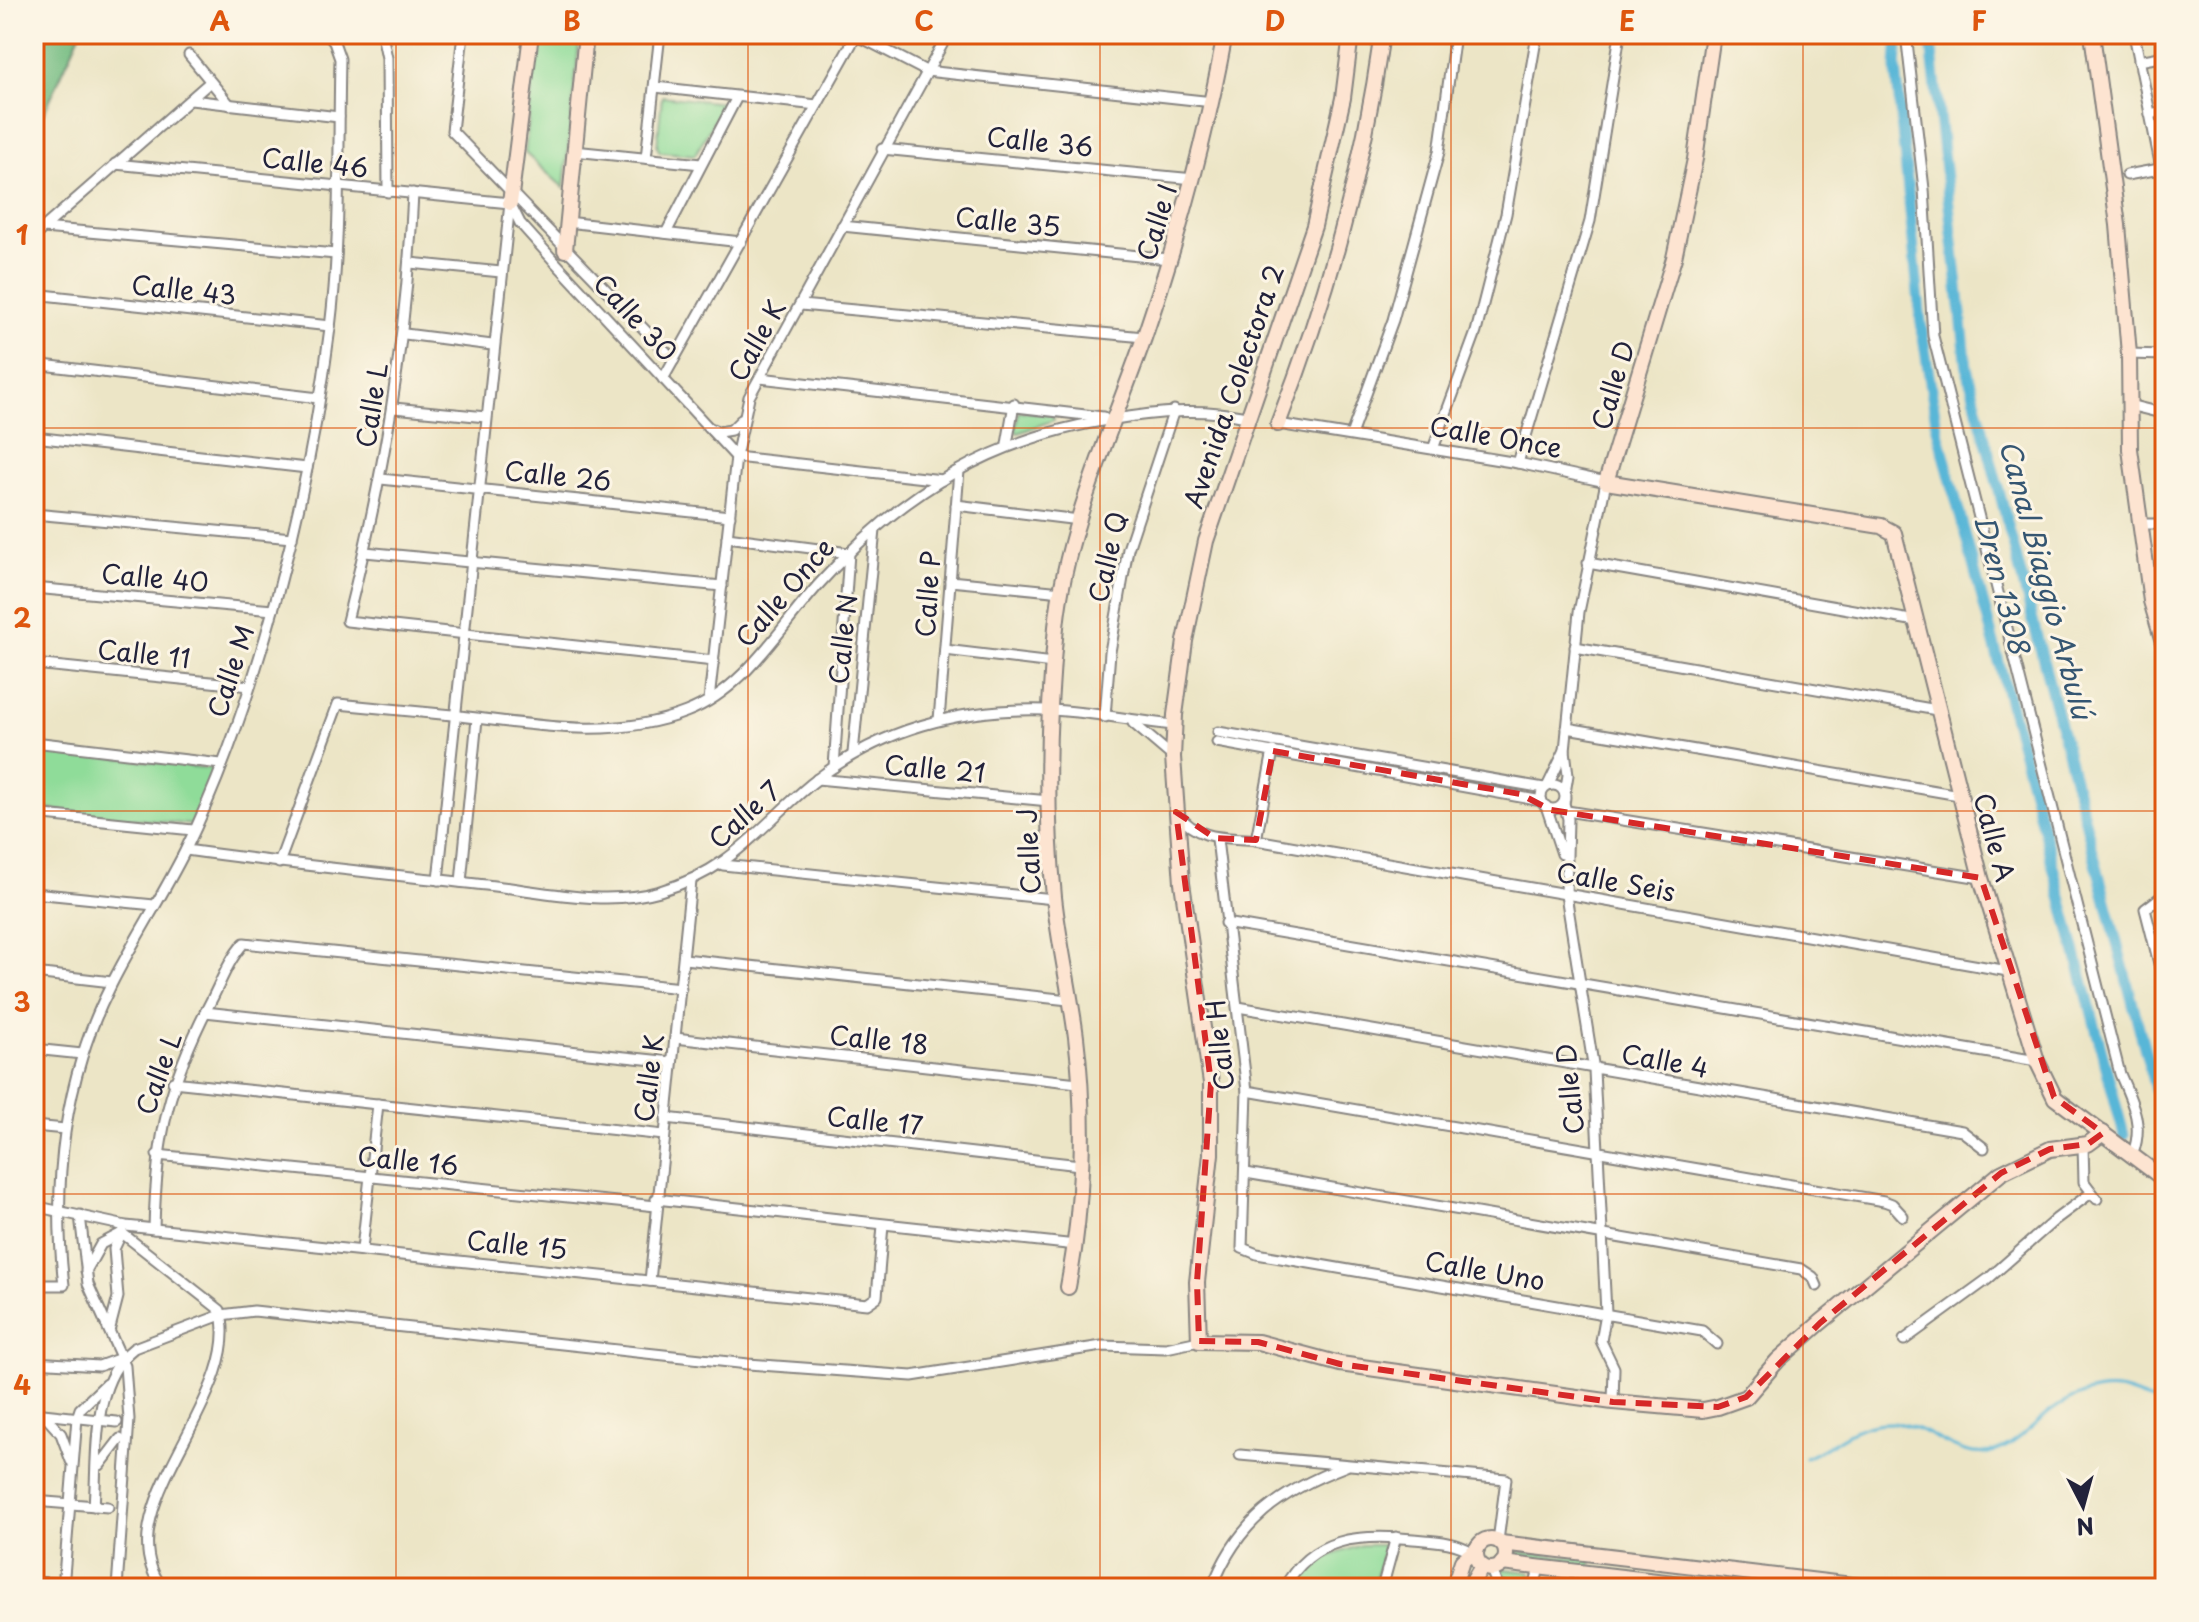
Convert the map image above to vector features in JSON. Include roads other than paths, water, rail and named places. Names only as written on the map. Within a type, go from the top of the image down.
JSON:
[{"type":"street","points":[[382,34],[387,58],[388,192]]},
{"type":"street","points":[[463,34],[452,131],[560,256],[674,360]]},
{"type":"street","points":[[438,880],[480,489],[492,345],[531,34]]},
{"type":"street","points":[[560,256],[567,222],[586,34]]},
{"type":"street","points":[[646,158],[660,34]]},
{"type":"street","points":[[835,34],[856,35],[926,71],[1094,92],[1213,102]]},
{"type":"street","name":"Calle K","points":[[709,700],[736,457],[741,420],[749,397],[882,149],[948,34]]},
{"type":"street","name":"Calle I","points":[[1114,418],[1144,337],[1194,179],[1213,102],[1225,34]]},
{"type":"street","name":"Avenida Colectora 2","points":[[1199,1341],[1197,1282],[1211,1154],[1211,1083],[1182,883],[1173,757],[1174,725],[1185,641],[1206,541],[1314,226],[1343,98],[1351,34]]},
{"type":"street","points":[[1278,424],[1318,320],[1349,214],[1382,34]]},
{"type":"street","points":[[1351,435],[1393,320],[1439,152],[1455,34]]},
{"type":"street","points":[[1433,449],[1476,332],[1506,214],[1537,34]]},
{"type":"street","points":[[1518,463],[1590,221],[1620,34]]},
{"type":"street","name":"Calle D","points":[[1613,1402],[1614,1368],[1601,1341],[1606,1313],[1594,1070],[1566,895],[1564,861],[1568,763],[1565,750],[1575,647],[1588,563],[1606,482],[1674,258],[1695,159],[1713,34]]},
{"type":"street","points":[[1906,34],[1924,189],[1933,336],[2120,1074],[2138,1120],[2139,1136],[2133,1153]]},
{"type":"street","points":[[2092,34],[2123,215],[2130,449],[2151,601],[2165,649]]},
{"type":"street","points":[[2127,175],[2163,168],[2134,34]]},
{"type":"street","points":[[663,379],[856,35]]},
{"type":"street","name":"Calle M","points":[[34,1285],[64,1285],[58,1209],[65,1129],[82,1054],[112,982],[186,850],[221,764],[250,686],[292,538],[319,398],[330,326],[336,254],[340,59],[330,38]]},
{"type":"street","points":[[189,55],[230,105]]},
{"type":"street","points":[[2139,61],[2165,56]]},
{"type":"street","points":[[34,236],[210,82]]},
{"type":"street","points":[[655,87],[817,105]]},
{"type":"street","points":[[666,233],[737,97]]},
{"type":"street","points":[[191,100],[339,117]]},
{"type":"street","points":[[2150,114],[2165,111]]},
{"type":"street","name":"Calle 36","points":[[882,149],[1194,179]]},
{"type":"street","points":[[574,151],[701,164]]},
{"type":"street","name":"Calle 46","points":[[115,164],[338,188],[511,198]]},
{"type":"street","name":"Calle L","points":[[413,193],[405,334],[394,408],[365,552],[347,621],[465,632]]},
{"type":"street","name":"Calle 30","points":[[511,198],[520,223],[560,256],[663,379],[736,457]]},
{"type":"street","points":[[567,222],[741,242]]},
{"type":"street","name":"Calle 35","points":[[842,226],[1169,259]]},
{"type":"street","points":[[43,228],[336,254]]},
{"type":"street","points":[[410,263],[501,272]]},
{"type":"street","name":"Calle 43","points":[[34,294],[330,326]]},
{"type":"street","points":[[801,305],[1144,337]]},
{"type":"street","points":[[405,334],[492,345]]},
{"type":"street","points":[[2129,354],[2165,355]]},
{"type":"street","points":[[34,364],[319,398]]},
{"type":"street","points":[[760,378],[1014,404],[1114,418]]},
{"type":"street","points":[[1007,444],[1014,404]]},
{"type":"street","points":[[2129,405],[2165,414]]},
{"type":"street","points":[[394,408],[486,417]]},
{"type":"street","name":"Calle Once","points":[[279,863],[338,704],[477,719],[618,728],[651,723],[709,700],[759,658],[849,553],[875,529],[942,480],[1007,444],[1065,426],[1174,410],[1206,409],[1247,417]]},
{"type":"street","name":"Calle Q","points":[[1105,717],[1110,652],[1128,549],[1174,410]]},
{"type":"street","name":"Calle J","points":[[1068,1287],[1076,1245],[1080,1165],[1078,1083],[1054,899],[1049,801],[1050,710],[1062,592],[1079,520],[1114,418]]},
{"type":"street","points":[[706,425],[725,432],[741,420]]},
{"type":"street","name":"Calle Once","points":[[1278,424],[1518,463],[1606,482],[1881,526],[1894,533]]},
{"type":"street","points":[[34,437],[307,468]]},
{"type":"street","points":[[736,457],[942,480]]},
{"type":"street","name":"Calle P","points":[[939,720],[959,471]]},
{"type":"street","name":"Calle 26","points":[[381,479],[730,516]]},
{"type":"street","points":[[956,505],[1079,520]]},
{"type":"street","points":[[34,514],[292,538]]},
{"type":"street","points":[[2140,524],[2165,524]]},
{"type":"street","name":"Calle N","points":[[853,753],[875,529]]},
{"type":"street","name":"Calle A","points":[[1894,533],[1981,878],[2037,1061],[2055,1098],[2133,1153],[2165,1180]]},
{"type":"street","points":[[727,537],[849,553]]},
{"type":"street","points":[[365,552],[722,586]]},
{"type":"street","name":"Calle N","points":[[834,767],[849,553]]},
{"type":"street","points":[[1588,563],[1916,621]]},
{"type":"street","points":[[950,581],[1062,592]]},
{"type":"street","name":"Calle 40","points":[[34,588],[273,610]]},
{"type":"street","points":[[465,632],[714,661]]},
{"type":"street","points":[[1575,647],[1937,710]]},
{"type":"street","points":[[945,650],[1053,663]]},
{"type":"street","name":"Calle 11","points":[[34,664],[250,686]]},
{"type":"street","name":"Calle 7","points":[[186,850],[279,863],[623,898],[691,881],[723,865],[817,779],[853,753],[939,720],[996,711],[1050,710],[1174,725]]},
{"type":"street","points":[[461,882],[477,719]]},
{"type":"street","points":[[1130,721],[1173,757]]},
{"type":"street","points":[[1567,728],[1959,795]]},
{"type":"street","points":[[1565,802],[1557,785],[1546,787],[1218,737],[1556,808],[1565,802],[1981,878]]},
{"type":"street","points":[[34,742],[221,764]]},
{"type":"street","name":"Calle D","points":[[1564,861],[1544,804],[1546,787],[1565,750]]},
{"type":"street","points":[[1256,840],[1273,751]]},
{"type":"street","name":"Calle 21","points":[[817,779],[1049,801]]},
{"type":"street","points":[[1176,812],[1188,825],[1217,839]]},
{"type":"street","points":[[34,814],[193,830]]},
{"type":"street","name":"Calle Seis","points":[[1217,839],[1222,836],[1256,840],[2008,971]]},
{"type":"street","name":"Calle H","points":[[1217,839],[1247,1091],[1242,1248]]},
{"type":"street","points":[[723,865],[1054,899]]},
{"type":"street","name":"Calle K","points":[[650,1281],[691,881]]},
{"type":"street","points":[[34,893],[154,905]]},
{"type":"street","points":[[2165,894],[2145,909],[2165,987]]},
{"type":"street","points":[[1225,923],[2037,1061]]},
{"type":"street","name":"Calle L","points":[[154,1229],[157,1155],[173,1082],[205,1012],[244,943],[681,988]]},
{"type":"street","points":[[684,959],[1069,1000]]},
{"type":"street","points":[[34,973],[112,982]]},
{"type":"street","name":"Calle 4","points":[[1238,1007],[1962,1131],[1984,1148]]},
{"type":"street","points":[[205,1012],[672,1062]]},
{"type":"street","name":"Calle 18","points":[[675,1038],[1078,1083]]},
{"type":"street","points":[[34,1049],[82,1054]]},
{"type":"street","points":[[173,1082],[664,1135]]},
{"type":"street","points":[[1247,1091],[1884,1201],[1892,1204],[1903,1216]]},
{"type":"street","points":[[362,1249],[378,1104]]},
{"type":"street","name":"Calle 17","points":[[666,1118],[1080,1165]]},
{"type":"street","points":[[34,1126],[65,1129]]},
{"type":"street","points":[[34,1362],[99,1366],[122,1357],[134,1348],[221,1315],[254,1311],[748,1364],[912,1376],[1102,1346],[1166,1348],[1199,1341],[1258,1342],[1340,1364],[1613,1402],[1703,1410],[1746,1397],[1778,1360],[2001,1173],[2050,1149],[2098,1140],[2099,1131]]},
{"type":"street","points":[[1904,1340],[1988,1279],[2056,1219],[2094,1196],[2084,1182],[2083,1145]]},
{"type":"street","name":"Calle 16","points":[[157,1155],[1076,1245]]},
{"type":"street","points":[[1246,1173],[1801,1269],[1813,1277],[1817,1286]]},
{"type":"street","name":"Calle 15","points":[[34,1206],[58,1209],[124,1230],[154,1229],[362,1249],[867,1304],[877,1297],[883,1225]]},
{"type":"street","points":[[80,1215],[88,1284],[122,1357],[129,1419],[117,1588]]},
{"type":"street","points":[[86,1271],[101,1244],[124,1230]]},
{"type":"street","points":[[124,1230],[198,1291],[221,1315],[224,1324],[221,1354],[209,1395],[170,1462],[149,1538],[149,1558],[154,1577],[163,1588]]},
{"type":"street","points":[[110,1328],[118,1297],[114,1249],[124,1230]]},
{"type":"street","name":"Calle Uno","points":[[1242,1248],[1257,1254],[1702,1331],[1717,1344]]},
{"type":"street","points":[[34,1582],[63,1586],[77,1418],[80,1409],[108,1382],[122,1357]]},
{"type":"street","points":[[94,1506],[101,1421],[108,1382]]},
{"type":"street","points":[[38,1413],[117,1422]]},
{"type":"street","points":[[38,1413],[61,1434],[73,1471]]},
{"type":"street","points":[[97,1472],[108,1450],[120,1439]]},
{"type":"street","points":[[1240,1455],[1506,1479],[1500,1542],[1505,1552],[1469,1588]]},
{"type":"street","points":[[1212,1588],[1222,1561],[1259,1512],[1305,1481],[1349,1464]]},
{"type":"street","points":[[34,1501],[108,1507]]},
{"type":"street","points":[[1284,1588],[1303,1562],[1336,1541],[1365,1535],[1452,1543],[1475,1550]]},
{"type":"street","points":[[1382,1588],[1396,1537]]},
{"type":"street","points":[[1453,1588],[1462,1561],[1488,1539],[1877,1588]]},
{"type":"street","points":[[1475,1550],[1477,1558],[1492,1566],[1539,1568],[1601,1581],[1717,1588]]},
{"type":"street","points":[[1492,1566],[1497,1585],[1508,1588]]},
{"type":"street","points":[[1689,1586],[1691,1566]]},
{"type":"street","points":[[1534,1588],[1539,1568]]},
{"type":"waterway","name":"Dren 1308","points":[[1898,34],[1896,68],[1921,323],[1937,428],[2124,1135]]},
{"type":"waterway","name":"Canal Biaggio Arbulú","points":[[1930,34],[1967,368],[2165,1127]]},
{"type":"waterway","points":[[1805,1458],[1856,1430],[1879,1423],[1906,1425],[1956,1448],[1982,1454],[2008,1445],[2060,1405],[2082,1394],[2118,1390],[2165,1404]]}]
